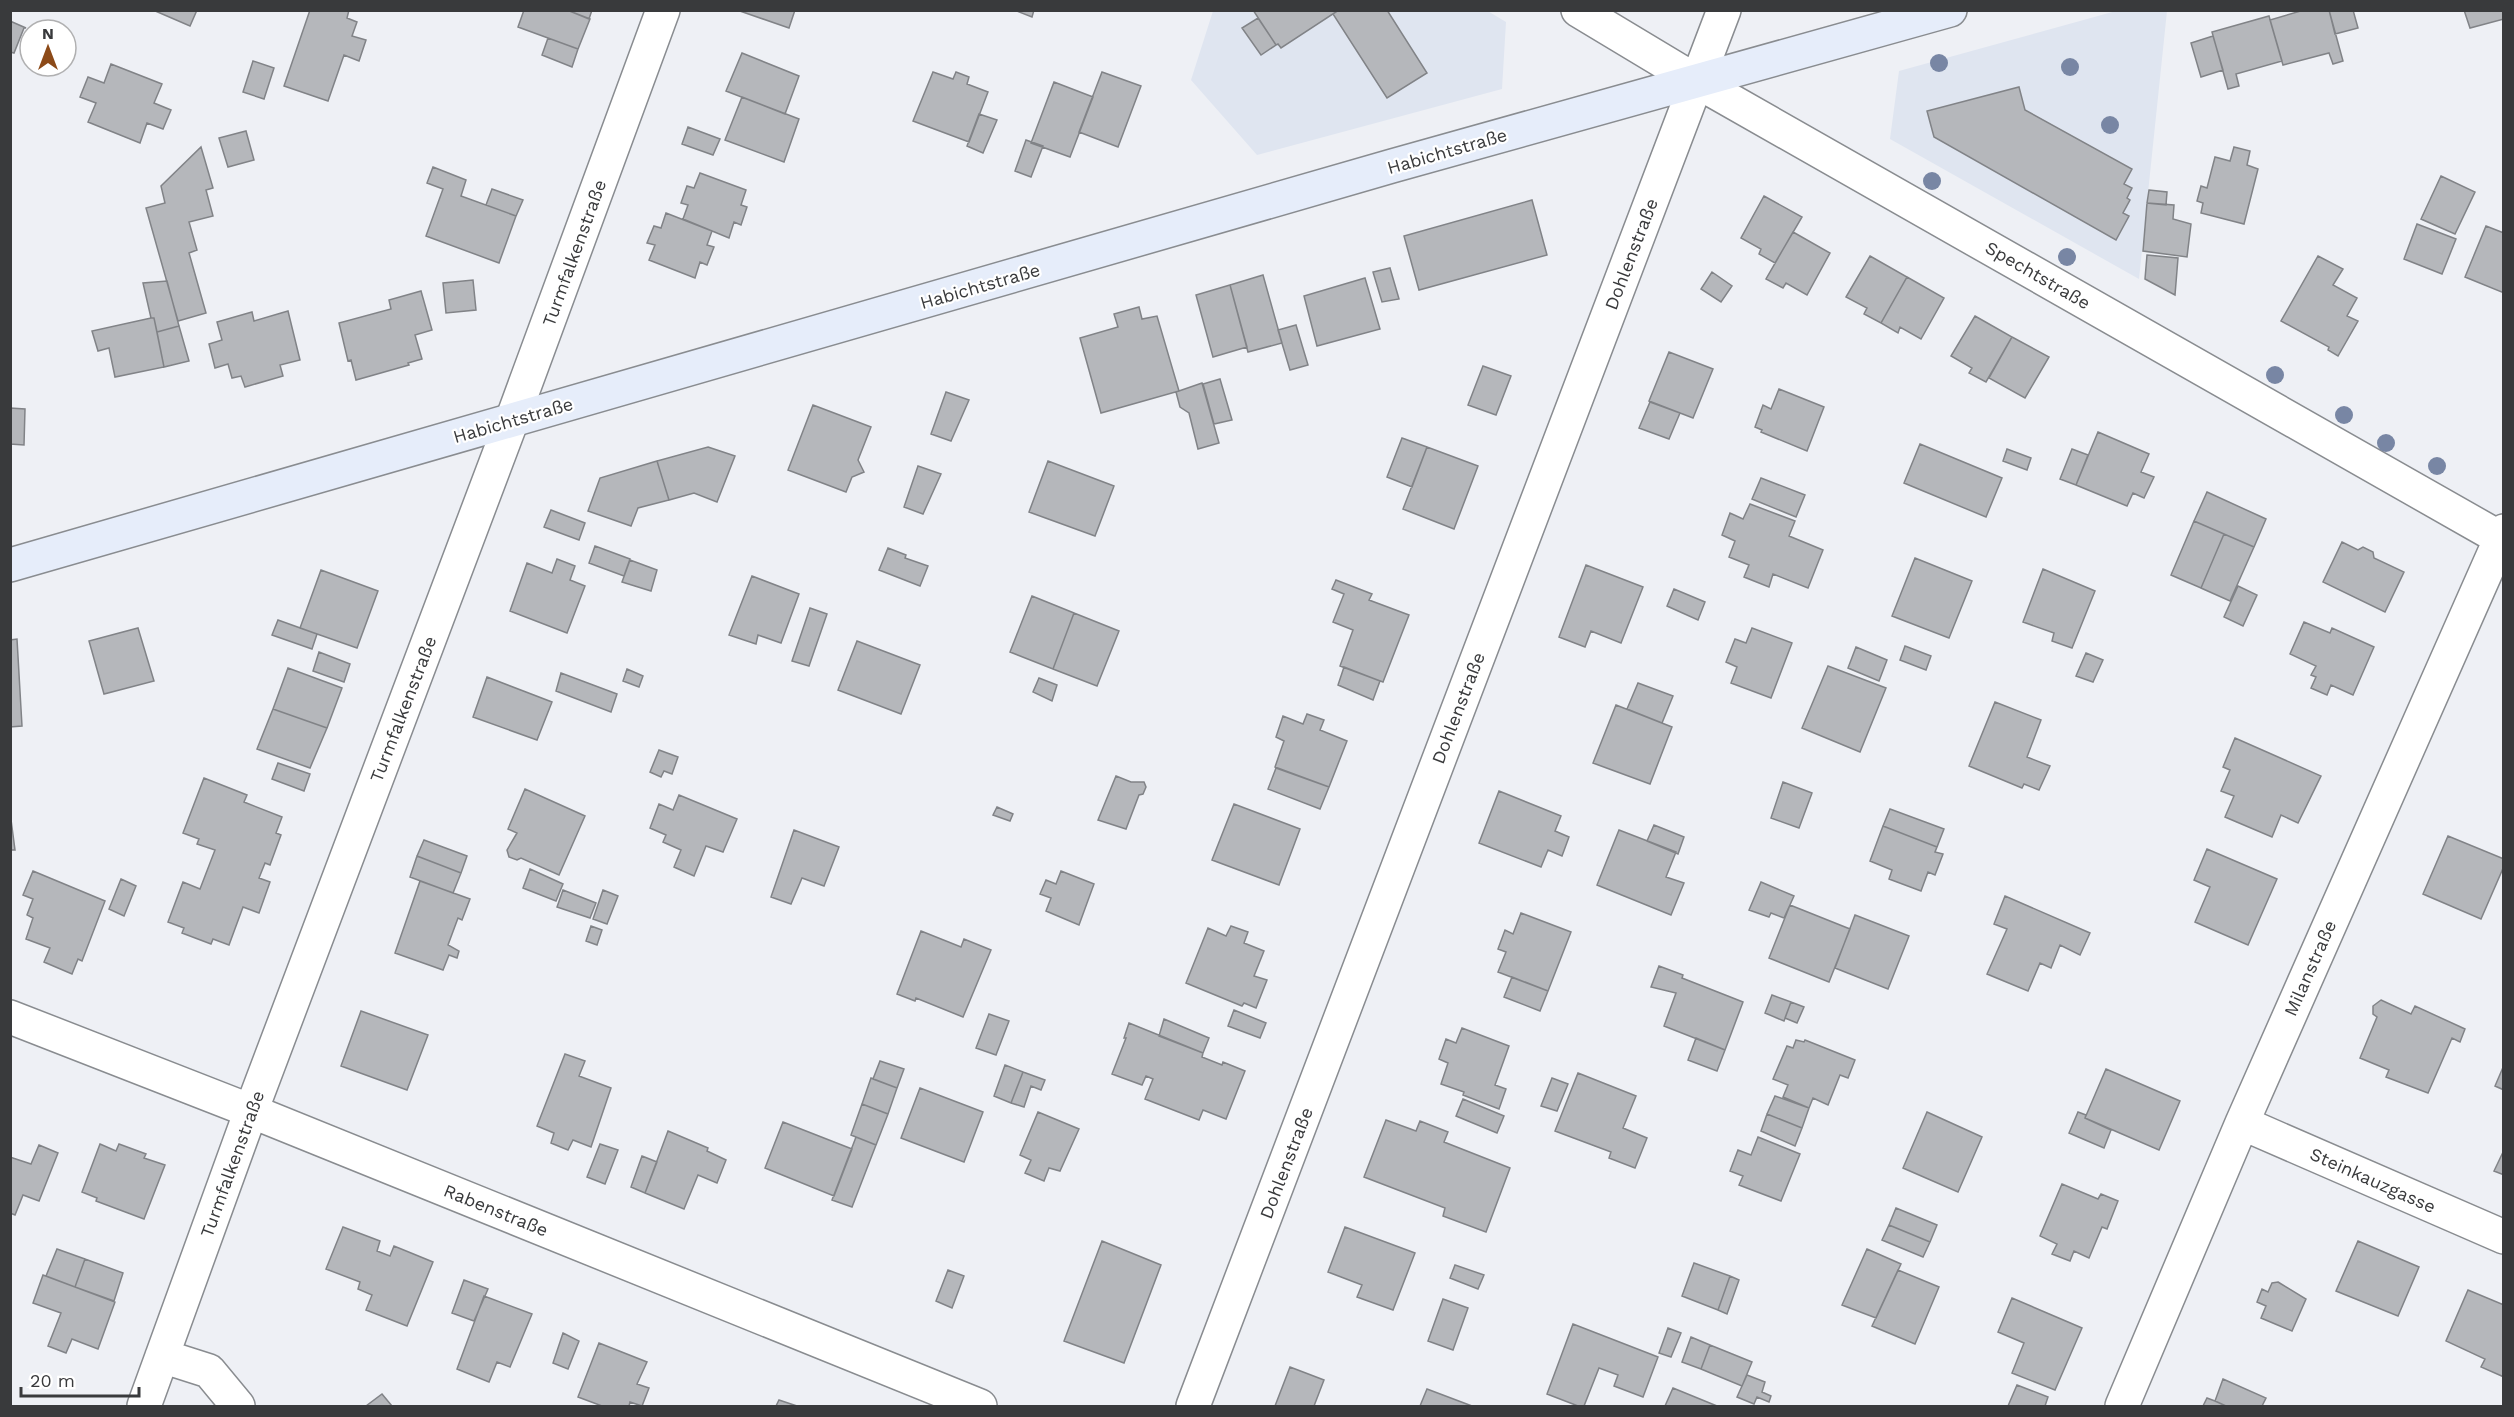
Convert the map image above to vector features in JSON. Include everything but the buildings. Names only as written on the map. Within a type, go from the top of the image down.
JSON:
[{"type":"main road","name":"Habichtstraße","points":[[10,565],[1392,166],[1950,10]]},
{"type":"street","name":"Turmfalkenstraße","points":[[144,1407],[251,1111],[512,420],[663,10]]},
{"type":"street","name":"Spechtstraße","points":[[1578,10],[1696,81],[2502,535]]},
{"type":"street","name":"Dohlenstraße","points":[[1193,1407],[1724,10]]},
{"type":"street","name":"Milanstraße","points":[[2122,1407],[2242,1123],[2502,535]]},
{"type":"street","name":"Rabenstraße","points":[[10,1017],[251,1111],[980,1407]]},
{"type":"street","name":"Steinkauzgasse","points":[[2242,1123],[2504,1237]]},
{"type":"street","points":[[162,1356],[209,1371],[238,1407]]},
{"type":"shaded area","points":[[1486,10],[1506,22],[1502,89],[1257,155],[1191,80],[1213,11]]},
{"type":"shaded area","points":[[2116,11],[2167,11],[2139,279],[1890,139],[1899,71]]}]
